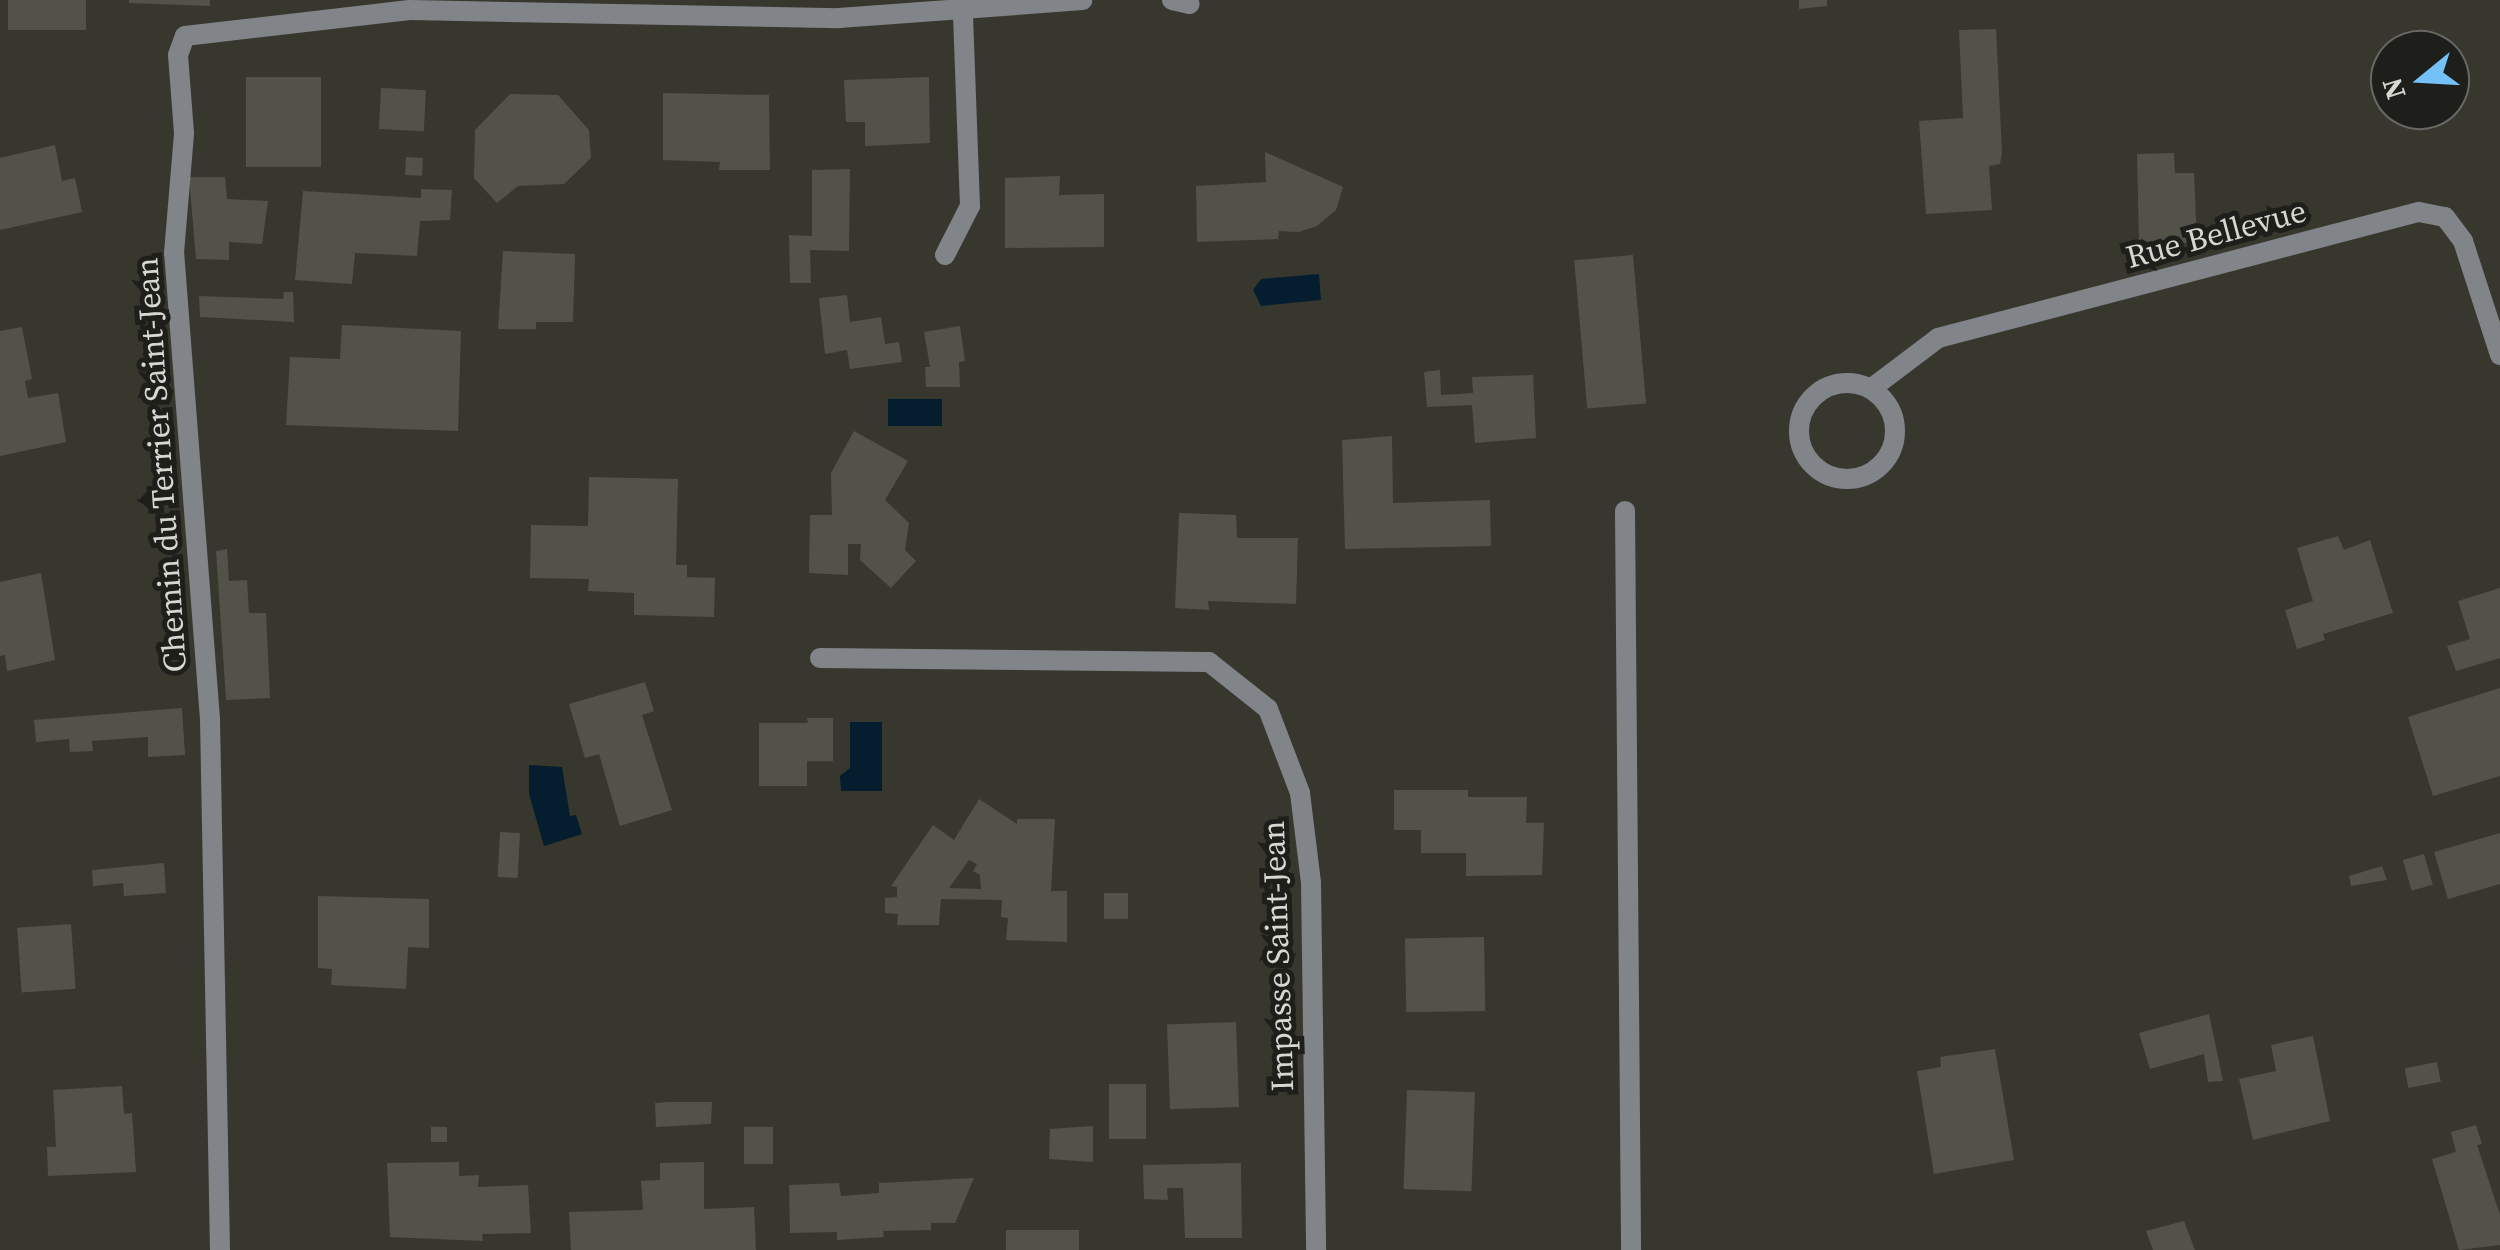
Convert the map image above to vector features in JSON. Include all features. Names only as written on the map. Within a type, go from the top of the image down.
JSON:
[{"type":"street","name":"Chemin du Terrier Saint-Jean","points":[[220,1250],[210,719],[174,253],[184,133],[178,55],[185,36],[410,10],[799,18],[964,12],[1082,0]]},
{"type":"street","points":[[945,255],[970,206],[964,12]]},
{"type":"street","name":"Rue Bellevue","points":[[1872,388],[1938,338],[2418,212],[2445,217],[2464,241],[2500,356]]},
{"type":"street","points":[[1841,382],[1872,388],[1893,414],[1893,447],[1873,472],[1840,480],[1825,475],[1812,465],[1798,438],[1804,407],[1826,386],[1841,382]]},
{"type":"street","points":[[1625,511],[1631,1250]]},
{"type":"street","name":"Impasse Saint-Jean","points":[[820,658],[1209,662],[1268,710],[1300,793],[1312,883],[1316,1250]]},
{"type":"water","points":[[1319,274],[1321,300],[1261,306],[1253,290],[1261,279]]},
{"type":"water","points":[[888,399],[942,399],[942,426],[888,426]]},
{"type":"water","points":[[850,722],[882,722],[882,791],[841,791],[840,776],[850,768]]},
{"type":"water","points":[[529,765],[562,767],[570,816],[576,815],[582,834],[544,846],[529,794]]},
{"type":"building","points":[[8,0],[86,0],[86,30],[8,30]]},
{"type":"building","points":[[210,0],[210,6],[129,3]]},
{"type":"building","points":[[1799,0],[1827,0],[1827,6],[1799,9]]},
{"type":"building","points":[[1996,29],[2002,153],[2000,164],[1989,166],[1992,210],[1926,214],[1919,121],[1963,118],[1959,30]]},
{"type":"building","points":[[246,77],[321,77],[321,167],[246,167]]},
{"type":"building","points":[[929,77],[930,143],[865,146],[865,122],[846,122],[844,80]]},
{"type":"building","points":[[381,88],[426,90],[424,131],[379,129]]},
{"type":"building","points":[[663,93],[769,95],[770,170],[719,170],[720,162],[663,160]]},
{"type":"building","points":[[510,94],[558,95],[589,130],[591,158],[564,184],[518,186],[497,203],[474,178],[475,130]]},
{"type":"building","points":[[55,145],[62,181],[75,178],[82,212],[0,230],[0,158]]},
{"type":"building","points":[[1265,152],[1343,187],[1336,210],[1317,226],[1299,232],[1279,231],[1278,239],[1197,242],[1196,186],[1266,182]]},
{"type":"building","points":[[2174,153],[2175,173],[2194,173],[2197,242],[2139,245],[2137,154]]},
{"type":"building","points":[[406,157],[423,158],[422,176],[405,175]]},
{"type":"building","points":[[850,169],[849,251],[810,250],[811,283],[790,283],[789,235],[812,236],[812,170]]},
{"type":"building","points":[[1060,176],[1059,195],[1104,194],[1104,247],[1005,248],[1005,178]]},
{"type":"building","points":[[189,177],[225,177],[227,199],[268,201],[262,244],[229,242],[229,260],[196,259]]},
{"type":"building","points":[[421,189],[452,190],[450,220],[420,221],[417,256],[355,253],[352,284],[295,280],[303,191],[421,198]]},
{"type":"building","points":[[503,251],[575,254],[573,322],[536,322],[536,329],[498,329]]},
{"type":"building","points":[[1633,255],[1646,403],[1587,409],[1574,260]]},
{"type":"building","points":[[284,292],[293,292],[294,322],[200,317],[199,296],[283,299]]},
{"type":"building","points":[[847,295],[850,322],[881,317],[885,344],[899,342],[902,362],[850,369],[847,350],[825,354],[819,298]]},
{"type":"building","points":[[342,325],[461,331],[458,431],[286,425],[290,357],[340,359]]},
{"type":"building","points":[[960,326],[965,361],[959,362],[960,387],[926,387],[925,367],[930,367],[924,332]]},
{"type":"building","points":[[22,327],[32,379],[25,381],[28,398],[58,393],[66,442],[0,456],[0,331]]},
{"type":"building","points":[[1440,370],[1441,395],[1473,393],[1472,377],[1533,375],[1536,438],[1475,443],[1472,405],[1427,407],[1424,372]]},
{"type":"building","points":[[854,431],[908,461],[885,500],[909,523],[905,550],[916,561],[891,588],[860,560],[861,544],[848,544],[848,575],[809,573],[810,515],[832,515],[831,473]]},
{"type":"building","points":[[1392,436],[1393,503],[1490,500],[1491,546],[1345,549],[1342,440]]},
{"type":"building","points":[[589,477],[678,479],[676,565],[687,565],[687,577],[715,578],[714,617],[634,615],[634,593],[588,591],[589,579],[530,578],[531,525],[588,526]]},
{"type":"building","points":[[1179,513],[1236,515],[1237,538],[1298,538],[1296,604],[1208,601],[1209,610],[1175,608]]},
{"type":"building","points":[[2338,536],[2344,550],[2370,540],[2393,613],[2323,634],[2325,640],[2297,649],[2285,610],[2313,601],[2297,548]]},
{"type":"building","points":[[227,549],[229,581],[247,580],[249,613],[266,613],[270,698],[226,700],[216,551]]},
{"type":"building","points":[[41,573],[55,660],[7,671],[5,655],[0,656],[0,582]]},
{"type":"building","points":[[2500,588],[2500,658],[2456,671],[2447,646],[2470,639],[2458,601]]},
{"type":"building","points":[[645,682],[654,711],[642,715],[672,810],[620,826],[599,754],[585,758],[569,704]]},
{"type":"building","points":[[2500,688],[2500,776],[2433,796],[2408,717]]},
{"type":"building","points":[[182,708],[185,755],[148,757],[148,737],[92,741],[93,751],[70,752],[69,739],[36,742],[34,720]]},
{"type":"building","points":[[807,718],[833,718],[833,761],[807,761],[807,786],[759,786],[759,723],[808,723]]},
{"type":"building","points":[[1394,790],[1468,790],[1468,797],[1527,797],[1526,823],[1544,823],[1542,875],[1466,876],[1466,853],[1421,853],[1421,830],[1394,830]]},
{"type":"building","points":[[979,799],[1017,824],[1017,819],[1055,819],[1051,891],[1067,891],[1067,942],[1006,940],[1008,918],[1001,917],[1002,900],[941,899],[939,925],[897,925],[898,914],[885,913],[885,898],[897,897],[897,887],[891,886],[933,825],[954,840]],"holes":[[[969,860],[977,864],[973,871],[980,875],[981,889],[949,888]]]},
{"type":"building","points":[[500,832],[520,833],[518,878],[498,877]]},
{"type":"building","points":[[2500,833],[2500,884],[2448,899],[2434,852]]},
{"type":"building","points":[[2424,854],[2433,885],[2412,891],[2403,860]]},
{"type":"building","points":[[164,863],[166,893],[124,896],[123,883],[93,886],[92,870]]},
{"type":"building","points":[[2382,866],[2387,880],[2351,886],[2349,876]]},
{"type":"building","points":[[1104,893],[1128,893],[1128,919],[1104,919]]},
{"type":"building","points":[[318,896],[429,899],[429,948],[408,947],[406,989],[331,985],[332,969],[318,968]]},
{"type":"building","points":[[71,924],[76,989],[22,993],[17,928]]},
{"type":"building","points":[[1484,937],[1485,1011],[1406,1012],[1405,938]]},
{"type":"building","points":[[2209,1014],[2223,1081],[2208,1082],[2204,1054],[2150,1069],[2139,1033]]},
{"type":"building","points":[[1236,1022],[1239,1107],[1170,1109],[1167,1024]]},
{"type":"building","points":[[2313,1036],[2330,1121],[2253,1140],[2239,1079],[2276,1071],[2271,1045]]},
{"type":"building","points":[[1995,1049],[2014,1160],[1934,1174],[1917,1071],[1941,1067],[1940,1057]]},
{"type":"building","points":[[2437,1062],[2441,1082],[2408,1088],[2405,1068]]},
{"type":"building","points":[[1109,1084],[1146,1084],[1146,1139],[1109,1139]]},
{"type":"building","points":[[122,1086],[124,1114],[132,1113],[136,1172],[48,1176],[47,1147],[56,1147],[53,1090]]},
{"type":"building","points":[[1407,1090],[1475,1092],[1472,1191],[1404,1189]]},
{"type":"building","points":[[712,1102],[711,1124],[656,1127],[655,1103]]},
{"type":"building","points":[[2476,1125],[2482,1144],[2477,1145],[2500,1215],[2500,1245],[2459,1250],[2432,1159],[2456,1152],[2451,1132]]},
{"type":"building","points":[[1093,1126],[1093,1162],[1049,1159],[1050,1129]]},
{"type":"building","points":[[431,1127],[447,1127],[447,1142],[431,1142]]},
{"type":"building","points":[[744,1127],[773,1127],[773,1164],[744,1164]]},
{"type":"building","points":[[459,1162],[459,1176],[479,1175],[478,1187],[528,1185],[531,1233],[482,1234],[483,1241],[390,1237],[387,1163]]},
{"type":"building","points":[[704,1162],[704,1209],[754,1207],[756,1250],[571,1250],[569,1212],[643,1210],[641,1181],[660,1180],[660,1163]]},
{"type":"building","points":[[1241,1163],[1242,1238],[1185,1238],[1183,1188],[1167,1188],[1168,1200],[1144,1199],[1143,1165]]},
{"type":"building","points":[[974,1178],[955,1223],[931,1223],[931,1230],[883,1231],[884,1237],[837,1240],[837,1232],[790,1233],[789,1185],[839,1183],[841,1196],[879,1193],[879,1183]]},
{"type":"building","points":[[2184,1221],[2195,1250],[2153,1250],[2146,1231]]},
{"type":"building","points":[[1006,1230],[1079,1230],[1079,1250],[1006,1250]]}]
